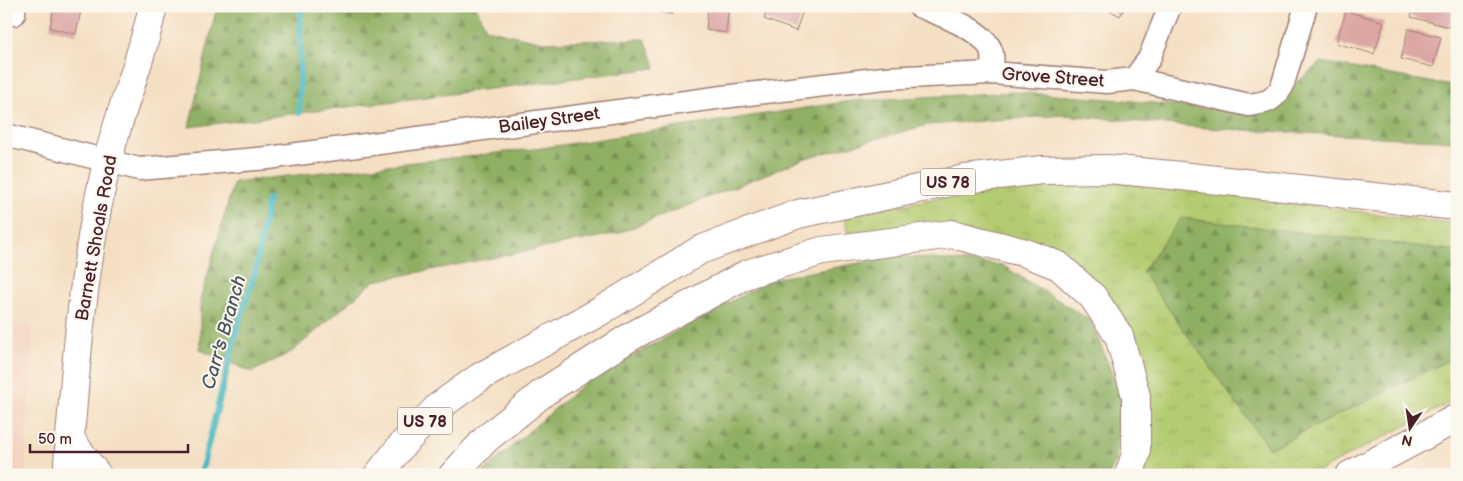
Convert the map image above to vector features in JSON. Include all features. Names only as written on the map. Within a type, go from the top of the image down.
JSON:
[{"type":"main road","name":"Barnett Shoals Road","points":[[68,474],[81,312],[95,223],[108,162],[147,35],[152,6]]},
{"type":"main road","name":"US 78","points":[[378,475],[402,445],[438,407],[480,376],[599,312],[700,250],[798,214],[965,179],[1042,170],[1108,170],[1172,175],[1457,206]]},
{"type":"main road","points":[[454,475],[486,439],[544,392],[630,338],[748,274],[822,251],[952,234],[1026,254],[1059,266],[1093,297],[1118,336],[1136,396],[1136,454],[1129,475]]},
{"type":"main road","points":[[1350,475],[1457,418]]},
{"type":"main road","points":[[70,439],[97,475]]},
{"type":"street","name":"Grove Street","points":[[918,6],[957,20],[982,39],[992,52],[992,73],[1107,82],[1134,79],[1249,105],[1264,103],[1275,98],[1282,87],[1306,6]]},
{"type":"street","points":[[1134,79],[1149,60],[1170,6]]},
{"type":"street","name":"Bailey Street","points":[[6,135],[139,169],[268,158],[724,97],[874,79],[992,73]]},
{"type":"shaded area","points":[[6,322],[33,326],[25,475],[6,475]]},
{"type":"green space","points":[[217,6],[476,6],[486,29],[543,42],[645,39],[656,68],[189,127]]},
{"type":"green space","points":[[1321,62],[1457,87],[1457,141],[1208,128],[1064,115],[927,125],[806,158],[619,233],[374,281],[293,351],[252,372],[200,350],[200,301],[234,182],[542,148],[851,101],[1014,92],[1123,100],[1260,114]]},
{"type":"green space","points":[[1088,181],[1159,185],[1436,222],[1457,222],[1457,399],[1311,475],[1142,475],[1150,450],[1142,359],[1113,300],[1065,257],[939,226],[880,227],[848,234],[844,216],[1011,184]]},
{"type":"green space","points":[[1181,218],[1457,251],[1457,356],[1269,449],[1142,272]]},
{"type":"green space","points":[[898,256],[1002,265],[1091,321],[1121,396],[1116,462],[1109,475],[479,475],[588,380],[772,279]]},
{"type":"building","points":[[54,6],[82,6],[76,34],[50,28]]},
{"type":"building","points":[[649,6],[673,6],[672,14],[648,10]]},
{"type":"building","points":[[708,6],[729,6],[726,33],[706,30]]},
{"type":"building","points":[[768,6],[804,7],[796,31],[764,19]]},
{"type":"building","points":[[1101,6],[1125,6],[1120,16]]},
{"type":"building","points":[[1414,6],[1455,6],[1449,27],[1411,17]]},
{"type":"building","points":[[1346,11],[1384,22],[1374,54],[1336,43]]},
{"type":"building","points":[[1408,29],[1441,37],[1433,67],[1401,59]]},
{"type":"waterway","name":"Carr's Branch","points":[[299,113],[301,6]]},
{"type":"waterway","name":"Carr's Branch","points":[[201,473],[237,329],[256,269],[268,199]]}]
